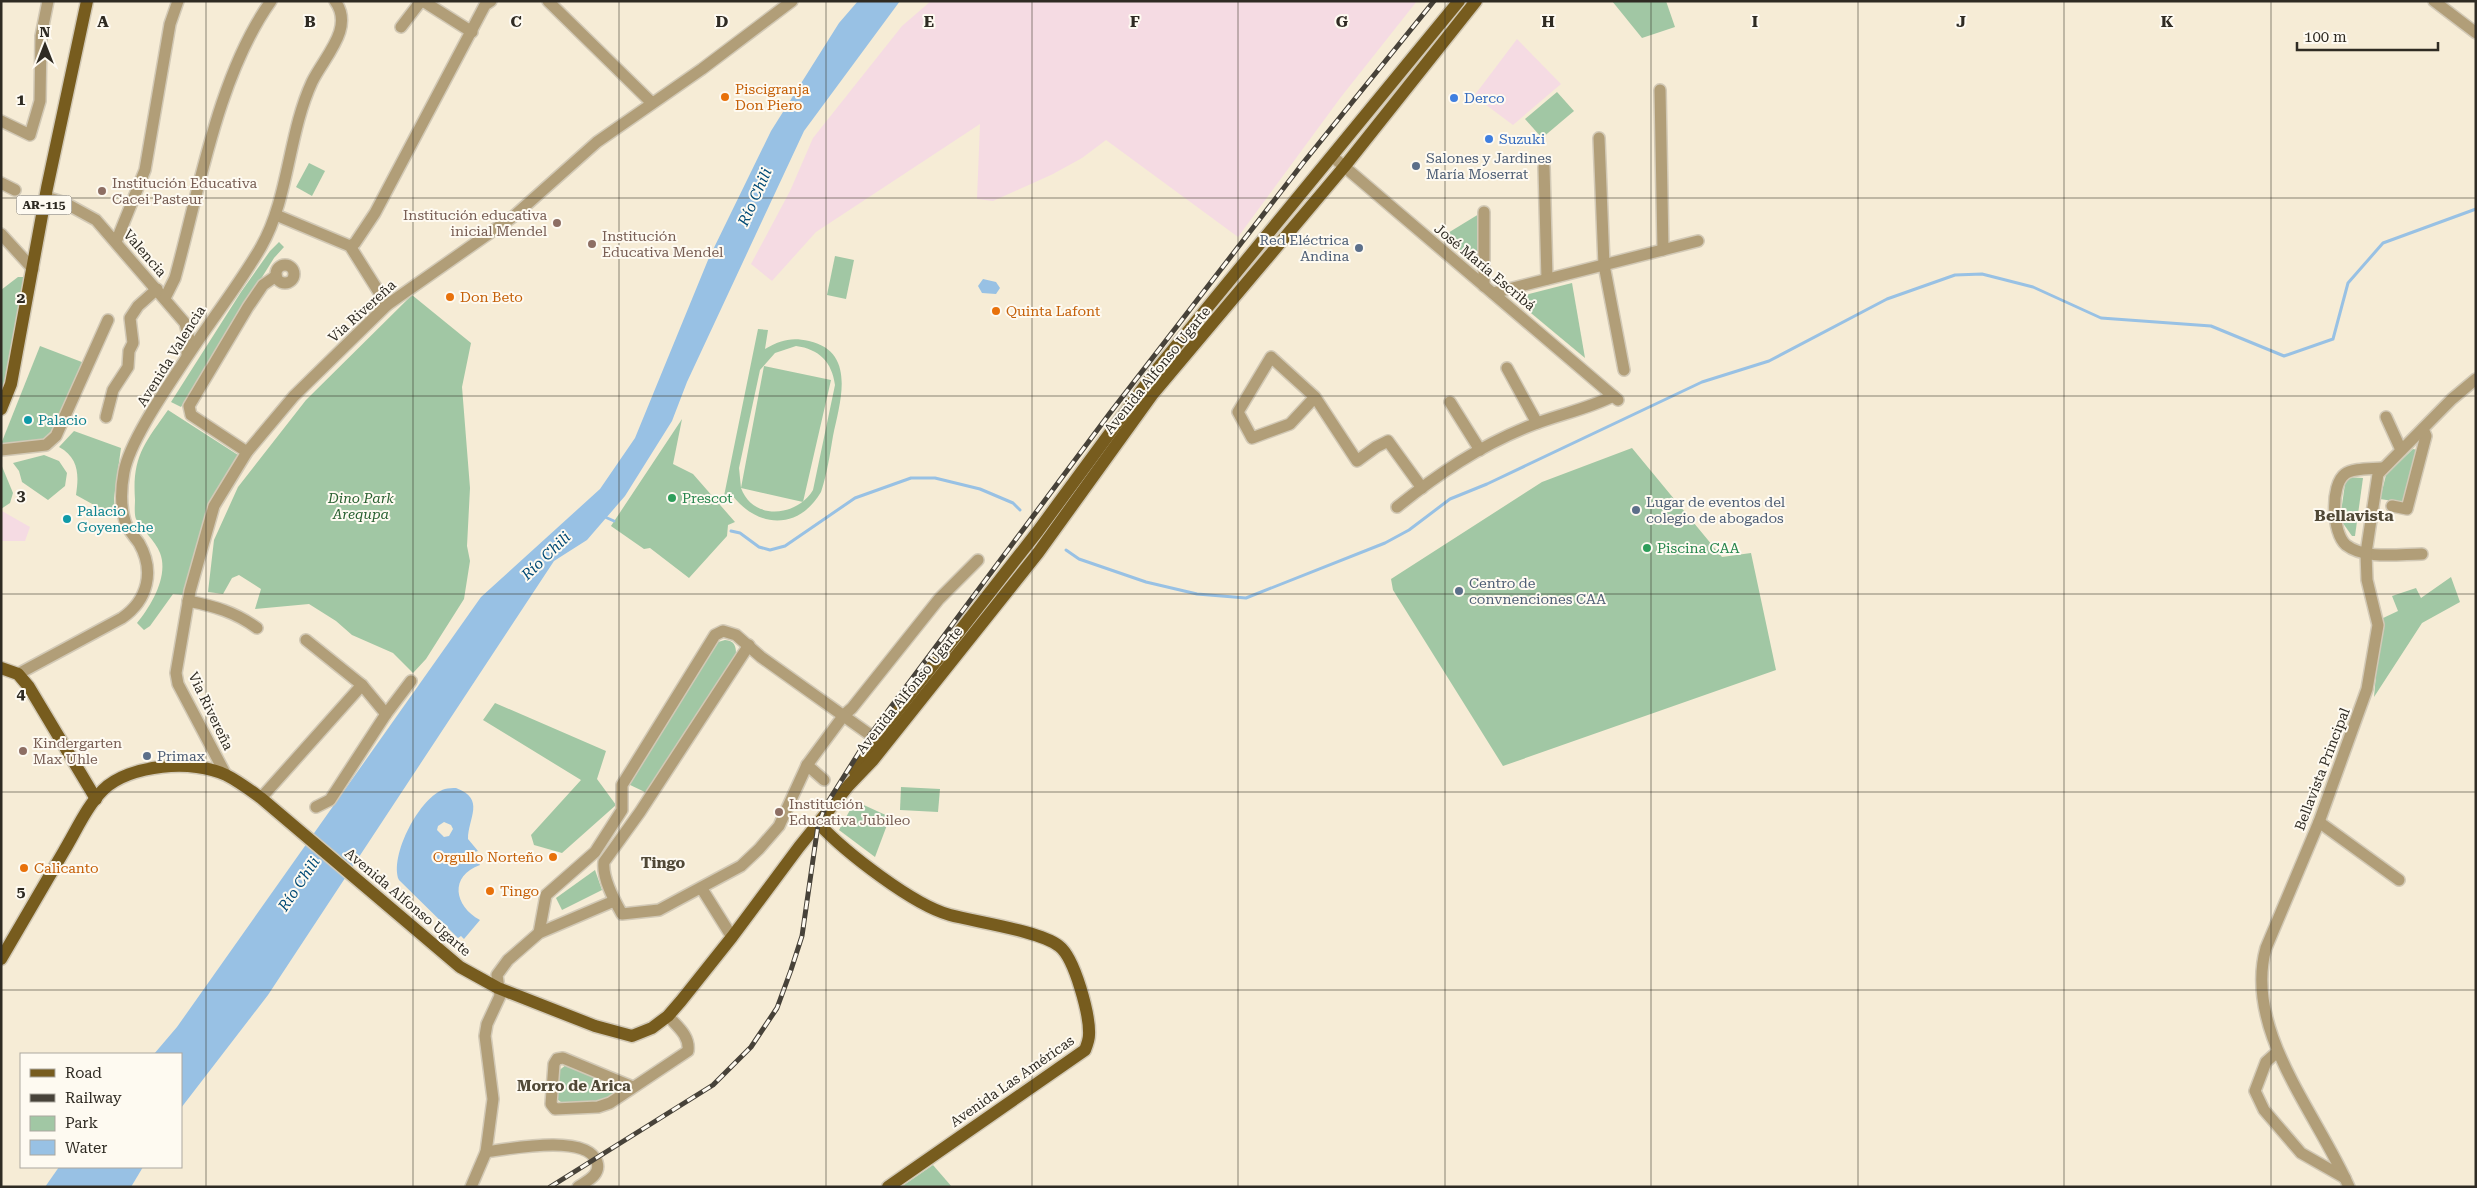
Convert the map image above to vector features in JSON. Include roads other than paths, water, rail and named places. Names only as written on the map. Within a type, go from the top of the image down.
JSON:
[{"type":"main road","name":"AR-115","points":[[1,409],[11,384],[46,198],[87,1]]},
{"type":"main road","name":"Avenida Alfonso Ugarte","points":[[1,959],[96,799],[114,781],[156,768],[192,766],[226,774],[261,798],[460,967],[498,988],[595,1026],[632,1036],[652,1028],[668,1016],[732,938],[799,847],[849,785],[1157,369],[1333,157],[1459,1]]},
{"type":"main road","name":"Avenida Alfonso Ugarte","points":[[880,742],[1047,541],[1152,395],[1344,166],[1476,1]]},
{"type":"main road","points":[[1,668],[18,674],[40,704],[96,799]]},
{"type":"main road","name":"Avenida Las Américas","points":[[819,824],[844,848],[911,897],[947,914],[1040,937],[1060,947],[1073,967],[1089,1024],[1090,1038],[1085,1050],[888,1187]]},
{"type":"street","points":[[1,121],[30,135],[40,101],[41,36],[48,1]]},
{"type":"street","points":[[116,242],[145,170],[170,24],[178,1]]},
{"type":"street","points":[[165,298],[175,278],[217,116],[254,25],[271,1]]},
{"type":"street","name":"Avenida Valencia","points":[[18,674],[122,618],[134,610],[143,595],[149,574],[146,559],[125,523],[121,502],[124,472],[132,448],[187,357],[261,246],[276,215],[297,121],[312,82],[341,31],[343,17],[335,1]]},
{"type":"street","points":[[401,27],[422,1],[472,32]]},
{"type":"street","points":[[350,246],[355,243],[375,213],[485,5],[491,1]]},
{"type":"street","points":[[548,1],[652,103]]},
{"type":"street","name":"Via Rivereña","points":[[226,774],[178,684],[176,673],[188,601],[214,506],[247,452],[294,396],[387,305],[514,216],[597,142],[792,1]]},
{"type":"street","points":[[2434,1],[2476,33]]},
{"type":"street","points":[[1660,90],[1663,250]]},
{"type":"street","points":[[1599,138],[1604,265],[1624,370]]},
{"type":"street","name":"José María Escribá","points":[[1333,157],[1616,398],[1537,423]]},
{"type":"street","points":[[1544,168],[1547,279]]},
{"type":"street","points":[[1,183],[15,190]]},
{"type":"street","name":"Valencia","points":[[46,198],[65,203],[96,220],[157,288],[185,323],[188,338],[187,357]]},
{"type":"street","points":[[1484,212],[1489,290],[1547,279],[1698,240]]},
{"type":"street","points":[[276,215],[350,246],[387,305]]},
{"type":"street","points":[[1,234],[33,269]]},
{"type":"street","points":[[247,452],[191,415],[189,406],[248,307],[263,285],[276,276]]},
{"type":"street","points":[[106,417],[112,390],[128,367],[129,351],[133,343],[130,318],[157,288]]},
{"type":"street","points":[[1,450],[46,445],[56,436],[108,320]]},
{"type":"street","points":[[1315,397],[1290,424],[1252,438],[1238,412],[1271,357],[1315,397],[1358,461],[1376,447],[1388,441],[1422,488]]},
{"type":"street","points":[[1397,507],[1449,466],[1537,423],[1507,368]]},
{"type":"street","name":"Bellavista Principal","points":[[2347,1182],[2277,1052],[2262,992],[2262,963],[2266,948],[2319,822],[2363,702],[2378,625],[2367,580],[2366,553],[2376,481],[2382,468],[2452,399],[2476,379]]},
{"type":"street","points":[[1450,402],[1480,450]]},
{"type":"street","points":[[2386,417],[2401,450]]},
{"type":"street","points":[[2392,506],[2407,509],[2426,436],[2423,429]]},
{"type":"street","points":[[2382,468],[2346,472],[2338,480],[2333,517],[2339,535],[2346,545],[2366,553],[2422,554]]},
{"type":"street","points":[[749,646],[640,812],[604,862],[603,869],[614,901],[622,914],[640,914],[659,910],[702,889],[741,866],[760,849],[779,826],[807,765],[844,715],[852,708],[939,599],[978,560]]},
{"type":"street","points":[[188,601],[214,606],[240,616],[257,628]]},
{"type":"street","points":[[539,933],[546,895],[594,852],[622,810],[622,785],[704,647],[715,635],[723,631],[736,635],[761,657],[880,742]]},
{"type":"street","points":[[306,640],[362,686],[386,714]]},
{"type":"street","points":[[316,807],[330,800],[386,714],[411,681]]},
{"type":"street","points":[[261,798],[362,686]]},
{"type":"street","points":[[807,765],[824,780]]},
{"type":"street","points":[[622,804],[640,812]]},
{"type":"street","points":[[2319,822],[2400,880]]},
{"type":"street","points":[[594,852],[604,862]]},
{"type":"street","points":[[702,889],[732,938]]},
{"type":"street","points":[[471,1187],[486,1152],[493,1100],[485,1036],[487,1024],[500,996],[497,975],[508,960],[539,933],[614,901]]},
{"type":"street","points":[[633,1087],[563,1058],[557,1059],[554,1064],[550,1104],[556,1109],[598,1108],[610,1103],[688,1051],[689,1042],[686,1036],[668,1016]]},
{"type":"street","points":[[2277,1052],[2266,1062],[2255,1091],[2264,1110],[2301,1153],[2347,1182]]},
{"type":"street","points":[[486,1152],[548,1144],[589,1151],[596,1159],[597,1171],[595,1175],[578,1187]]},
{"type":"water","name":"Río Chili","points":[[858,1],[900,1],[804,131],[687,382],[672,421],[625,496],[587,540],[554,561],[268,995],[182,1107],[182,1053],[155,1053],[177,1027],[481,597],[600,489],[635,438],[708,260],[771,131],[839,23]]},
{"type":"water","points":[[983,279],[996,282],[1000,288],[996,294],[982,293],[978,286]]},
{"type":"water","points":[[456,788],[465,792],[473,803],[468,839],[478,851],[472,853],[480,865],[463,876],[460,884],[460,899],[471,914],[480,920],[464,939],[461,936],[458,938],[399,880],[397,869],[398,857],[403,843],[417,815],[435,794],[445,789]],"holes":[[[444,822],[451,825],[453,829],[449,836],[444,837],[437,830],[438,826]]]},
{"type":"water","points":[[58,1168],[142,1168],[131,1187],[45,1187]]},
{"type":"waterway","points":[[1066,550],[1079,559],[1146,582],[1197,594],[1246,598],[1385,543],[1409,530],[1450,499],[1487,484],[1702,382],[1769,361],[1887,299],[1955,275],[1982,274],[2033,287],[2101,318],[2211,326],[2284,356],[2333,339],[2348,283],[2383,243],[2476,209]]},
{"type":"waterway","points":[[731,531],[740,533],[759,547],[770,550],[785,546],[855,498],[911,478],[935,478],[980,489],[1013,503],[1020,510]]},
{"type":"waterway","points":[[605,517],[614,521]]},
{"type":"railway","points":[[550,1187],[713,1085],[751,1047],[777,1008],[802,936],[818,825],[826,805],[870,735],[1110,413],[1303,163],[1434,1]]},
{"type":"place","name":"Piscigranja Don Piero","points":[[725,97]]},
{"type":"place","name":"Derco","points":[[1454,98]]},
{"type":"place","name":"Suzuki","points":[[1489,139]]},
{"type":"place","name":"Salones y Jardines María Moserrat","points":[[1416,166]]},
{"type":"place","name":"Institución Educativa Cacei Pasteur","points":[[102,191]]},
{"type":"place","name":"Institución educativa inicial Mendel","points":[[557,223]]},
{"type":"place","name":"Institución Educativa Mendel","points":[[592,244]]},
{"type":"place","name":"Red Eléctrica Andina","points":[[1359,248]]},
{"type":"place","name":"Don Beto","points":[[450,297]]},
{"type":"place","name":"Quinta Lafont","points":[[996,311]]},
{"type":"place","name":"Palacio","points":[[28,420]]},
{"type":"place","name":"Prescot","points":[[672,498]]},
{"type":"place","name":"Lugar de eventos del colegio de abogados","points":[[1636,510]]},
{"type":"place","name":"Palacio Goyeneche","points":[[67,519]]},
{"type":"place","name":"Piscina CAA","points":[[1647,548]]},
{"type":"place","name":"Centro de convnenciones CAA","points":[[1459,591]]},
{"type":"place","name":"Kindergarten Max Uhle","points":[[23,751]]},
{"type":"place","name":"Primax","points":[[147,756]]},
{"type":"place","name":"Institución Educativa Jubileo","points":[[779,812]]},
{"type":"place","name":"Orgullo Norteño","points":[[553,857]]},
{"type":"place","name":"Calicanto","points":[[24,868]]},
{"type":"place","name":"Tingo","points":[[490,891]]},
{"type":"district","name":"Bellavista","points":[[2354,515]]},
{"type":"district","name":"Tingo","points":[[663,863]]},
{"type":"district","name":"Morro de Arica","points":[[574,1086]]},
{"type":"park label","name":"Dino Park Arequpa","points":[[361,506]]}]
